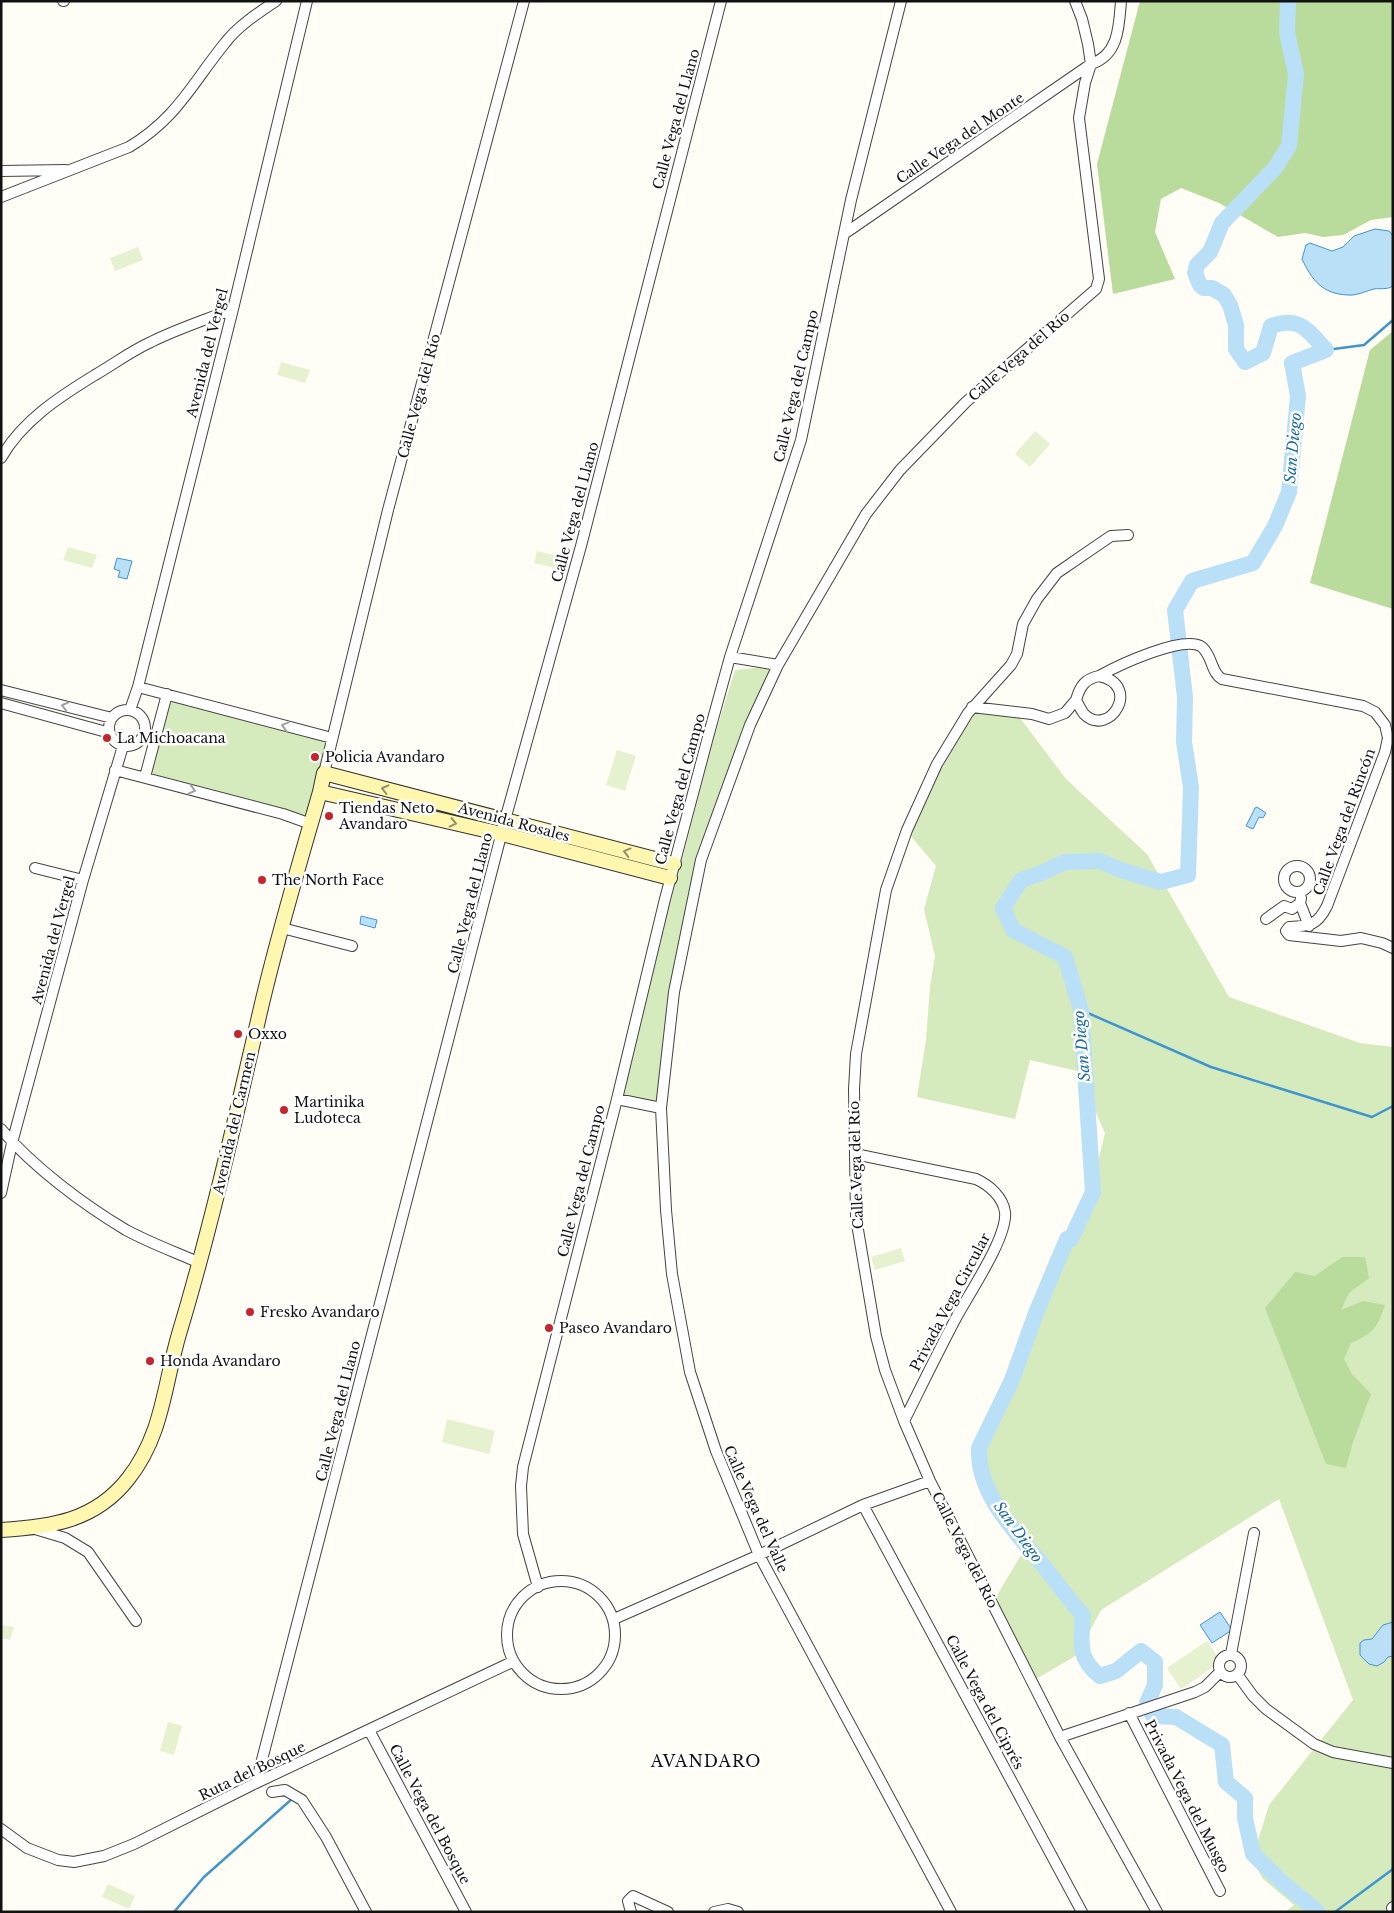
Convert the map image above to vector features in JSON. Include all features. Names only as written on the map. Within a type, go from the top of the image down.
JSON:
[{"type":"street","points":[[1,197],[129,147],[152,132],[182,102],[225,42],[250,19],[276,1]]},
{"type":"street","name":"Avenida del Vergel","points":[[130,710],[138,686],[233,309],[307,1]]},
{"type":"street","name":"Calle Vega del Río","points":[[320,792],[390,501],[524,1]]},
{"type":"street","name":"Calle Vega del Llano","points":[[256,1783],[505,820],[581,546],[721,1]]},
{"type":"street","name":"Calle Vega del Campo","points":[[538,1587],[523,1534],[520,1493],[523,1467],[617,1099],[670,878],[730,657],[801,440],[844,234],[901,1]]},
{"type":"street","name":"Calle Vega del Río","points":[[778,665],[866,514],[900,470],[966,402],[1096,289],[1099,279],[1079,118],[1085,83],[1091,64],[1082,19],[1075,1]]},
{"type":"street","name":"Calle Vega del Monte","points":[[844,234],[1091,64],[1106,57],[1112,50],[1116,40],[1121,1]]},
{"type":"street","points":[[1,170],[71,170]]},
{"type":"street","points":[[1,458],[21,431],[41,411],[79,384],[149,343],[177,330],[233,309]]},
{"type":"street","name":"Calle Vega del Río","points":[[1128,535],[1111,536],[1057,573],[1037,599],[1023,624],[1017,654],[1011,665],[972,707],[934,772],[907,830],[886,890],[856,1054],[854,1089],[856,1218],[876,1336],[885,1370],[904,1421],[930,1481],[1060,1737],[1158,1912]]},
{"type":"street","name":"Calle Vega del Rincón","points":[[1099,676],[1114,668],[1180,644],[1198,645],[1206,651],[1213,663],[1216,674],[1222,679],[1363,706],[1375,712],[1386,725],[1387,744],[1361,819],[1327,906],[1320,918],[1308,926],[1289,927],[1287,933],[1289,935],[1327,940],[1361,938],[1393,948]]},
{"type":"street","points":[[617,1099],[661,1108],[674,992],[701,860],[750,725],[778,665],[730,657]]},
{"type":"street","points":[[972,707],[1032,714],[1049,719],[1065,713],[1076,700],[1083,683],[1099,676],[1112,681],[1119,691],[1120,704],[1113,715],[1101,720],[1088,717],[1083,713],[1076,700]]},
{"type":"street","points":[[138,686],[332,738]]},
{"type":"street","points":[[110,733],[3,704],[4,691],[112,718]]},
{"type":"street","points":[[145,777],[168,694]]},
{"type":"street","points":[[130,710],[136,712],[144,721],[145,733],[138,743],[133,746],[123,746],[116,743],[110,733],[109,725],[112,718],[120,712],[130,710]]},
{"type":"street","points":[[145,733],[156,735]]},
{"type":"street","name":"Avenida del Vergel","points":[[1,1193],[12,1143],[83,880],[123,746]]},
{"type":"street","points":[[115,770],[311,824]]},
{"type":"street","name":"Avenida Rosales","points":[[324,773],[674,864]]},
{"type":"street","name":"Avenida Rosales","points":[[320,792],[502,834],[670,878]]},
{"type":"street","name":"Avenida del Carmen","points":[[1,1530],[29,1528],[67,1521],[106,1501],[136,1468],[157,1426],[232,1136],[260,1011],[320,792]]},
{"type":"street","points":[[35,868],[83,880]]},
{"type":"street","points":[[1266,919],[1284,906],[1289,909],[1295,908],[1300,903],[1303,892]]},
{"type":"street","points":[[1300,903],[1308,926]]},
{"type":"street","points":[[282,928],[352,946]]},
{"type":"street","name":"Calle Vega del Valle","points":[[661,1108],[666,1210],[672,1274],[690,1372],[716,1452],[759,1555],[951,1912]]},
{"type":"street","points":[[1,1129],[12,1143],[67,1190],[127,1230],[200,1264]]},
{"type":"street","name":"Privada Vega Circular","points":[[855,1154],[976,1179],[986,1184],[997,1195],[1005,1210],[1005,1219],[999,1241],[956,1318],[904,1421]]},
{"type":"street","points":[[614,1619],[759,1555],[863,1505],[930,1481]]},
{"type":"street","name":"Calle Vega del Ciprés","points":[[863,1505],[1082,1912]]},
{"type":"street","points":[[29,1528],[60,1536],[88,1552],[136,1621]]},
{"type":"street","points":[[1231,1654],[1254,1534]]},
{"type":"street","points":[[558,1581],[587,1586],[599,1594],[608,1606],[614,1619],[615,1636],[611,1653],[602,1668],[588,1680],[572,1687],[554,1689],[537,1685],[523,1676],[512,1662],[506,1640],[510,1618],[523,1598],[538,1587],[558,1581]]},
{"type":"street","points":[[1231,1654],[1238,1658],[1240,1662],[1237,1674],[1230,1677],[1220,1672],[1219,1664],[1223,1657],[1231,1654]]},
{"type":"street","name":"Ruta del Bosque","points":[[1,1830],[27,1848],[58,1860],[74,1862],[91,1860],[119,1851],[256,1783],[512,1662]]},
{"type":"street","points":[[1060,1737],[1195,1692],[1205,1687],[1220,1672]]},
{"type":"street","points":[[1237,1674],[1253,1696],[1266,1709],[1314,1744],[1333,1752],[1393,1763]]},
{"type":"street","name":"Privada Vega del Musgo","points":[[1129,1713],[1220,1891]]},
{"type":"street","name":"Calle Vega del Bosque","points":[[369,1730],[466,1912]]},
{"type":"street","points":[[272,1792],[285,1790],[302,1800],[326,1837],[366,1912]]},
{"type":"street","points":[[631,1912],[628,1901],[633,1896],[668,1912]]},
{"type":"street","points":[[714,1912],[728,1909],[738,1912]]},
{"type":"green space","points":[[1140,1],[1393,1],[1393,217],[1371,220],[1343,235],[1323,237],[1305,233],[1278,237],[1219,203],[1181,188],[1161,199],[1155,232],[1175,279],[1113,294],[1097,164]]},
{"type":"green space","points":[[138,247],[143,260],[115,271],[110,258]]},
{"type":"green space","points":[[1393,331],[1393,609],[1310,583],[1370,350]]},
{"type":"green space","points":[[281,362],[310,370],[305,383],[277,375]]},
{"type":"green space","points":[[1035,431],[1050,444],[1030,467],[1015,454]]},
{"type":"green space","points":[[68,547],[97,555],[92,568],[63,560]]},
{"type":"green space","points":[[537,551],[563,557],[560,569],[534,563]]},
{"type":"green space","points":[[775,666],[704,842],[659,1106],[618,1097],[668,905],[713,741],[735,670]]},
{"type":"green space","points":[[171,696],[327,740],[306,819],[150,777]]},
{"type":"green space","points":[[976,711],[1020,718],[1066,779],[1147,854],[1229,997],[1360,1043],[1393,1047],[1393,1912],[1285,1912],[1294,1905],[1263,1879],[1252,1860],[1269,1805],[1353,1700],[1279,1499],[1101,1610],[1077,1655],[1036,1679],[993,1602],[1024,1550],[999,1515],[985,1490],[977,1462],[976,1448],[1010,1379],[1066,1236],[1070,1237],[1091,1191],[1105,1133],[1077,1071],[1030,1060],[1015,1119],[917,1097],[926,1040],[930,987],[935,956],[924,909],[936,866],[905,829]]},
{"type":"green space","points":[[617,750],[636,756],[625,791],[606,785]]},
{"type":"green space","points":[[901,1248],[905,1261],[875,1270],[871,1257]]},
{"type":"green space","points":[[1342,1257],[1365,1257],[1369,1278],[1349,1293],[1341,1310],[1363,1301],[1385,1305],[1374,1329],[1351,1343],[1344,1359],[1352,1374],[1371,1394],[1353,1442],[1346,1468],[1326,1464],[1265,1308],[1295,1272],[1315,1276]]},
{"type":"green space","points":[[447,1419],[495,1431],[489,1454],[442,1442]]},
{"type":"green space","points":[[1,1625],[14,1627],[10,1640],[1,1638]]},
{"type":"green space","points":[[1207,1641],[1221,1662],[1181,1689],[1167,1668]]},
{"type":"green space","points":[[168,1722],[182,1726],[174,1755],[160,1751]]},
{"type":"green space","points":[[108,1884],[135,1896],[129,1909],[102,1897]]},
{"type":"water","points":[[1375,229],[1389,231],[1393,236],[1393,286],[1351,295],[1331,292],[1314,279],[1302,259],[1306,245],[1310,243],[1332,251],[1343,247],[1354,236]]},
{"type":"water","points":[[117,558],[132,561],[127,579],[118,577],[120,571],[114,569]]},
{"type":"water","points":[[1257,807],[1266,813],[1263,818],[1259,817],[1253,829],[1246,826]]},
{"type":"water","points":[[361,916],[377,920],[375,928],[360,924]]},
{"type":"water","points":[[1220,1612],[1232,1630],[1212,1643],[1200,1625]]},
{"type":"water","points":[[1393,1622],[1393,1656],[1388,1657],[1377,1666],[1369,1664],[1360,1655],[1360,1643],[1364,1640],[1372,1639],[1383,1625]]},
{"type":"waterway","name":"San Diego","points":[[1288,1],[1287,32],[1296,74],[1289,146],[1275,168],[1222,223],[1210,252],[1197,265],[1195,273],[1200,285],[1204,288],[1212,288],[1224,295],[1230,305],[1236,325],[1236,349],[1245,362],[1263,353],[1271,326],[1281,323],[1297,324],[1303,327],[1326,350],[1292,363],[1298,396],[1289,492],[1275,526],[1253,563],[1192,581],[1175,610],[1185,697],[1184,742],[1191,787],[1188,875],[1161,882],[1123,871],[1100,861],[1065,862],[1021,880],[1003,908],[1013,930],[1065,957],[1081,1010],[1093,1192],[1071,1239],[1067,1239],[1036,1313],[1012,1380],[979,1448],[980,1465],[984,1481],[1000,1511],[1083,1615],[1081,1641],[1087,1663],[1100,1676],[1116,1671],[1141,1651],[1155,1662],[1155,1685],[1147,1703],[1153,1716],[1176,1717],[1222,1745],[1226,1782],[1245,1798],[1245,1818],[1253,1854],[1283,1883],[1318,1912]]},
{"type":"waterway","points":[[1326,350],[1364,345],[1393,320]]},
{"type":"waterway","points":[[1081,1010],[1211,1067],[1372,1117],[1393,1106]]},
{"type":"waterway","points":[[174,1912],[204,1877],[293,1798]]},
{"type":"waterway","points":[[1335,1912],[1393,1869]]},
{"type":"place","name":"La Michoacana","points":[[107,738]]},
{"type":"place","name":"Policia Avandaro","points":[[315,757]]},
{"type":"place","name":"Tiendas Neto Avandaro","points":[[329,816]]},
{"type":"place","name":"The North Face","points":[[262,880]]},
{"type":"place","name":"Oxxo","points":[[238,1034]]},
{"type":"place","name":"Martinika Ludoteca","points":[[284,1110]]},
{"type":"place","name":"Fresko Avandaro","points":[[250,1312]]},
{"type":"place","name":"Paseo Avandaro","points":[[549,1328]]},
{"type":"place","name":"Honda Avandaro","points":[[150,1361]]},
{"type":"district","name":"AVANDARO","points":[[706,1761]]}]
